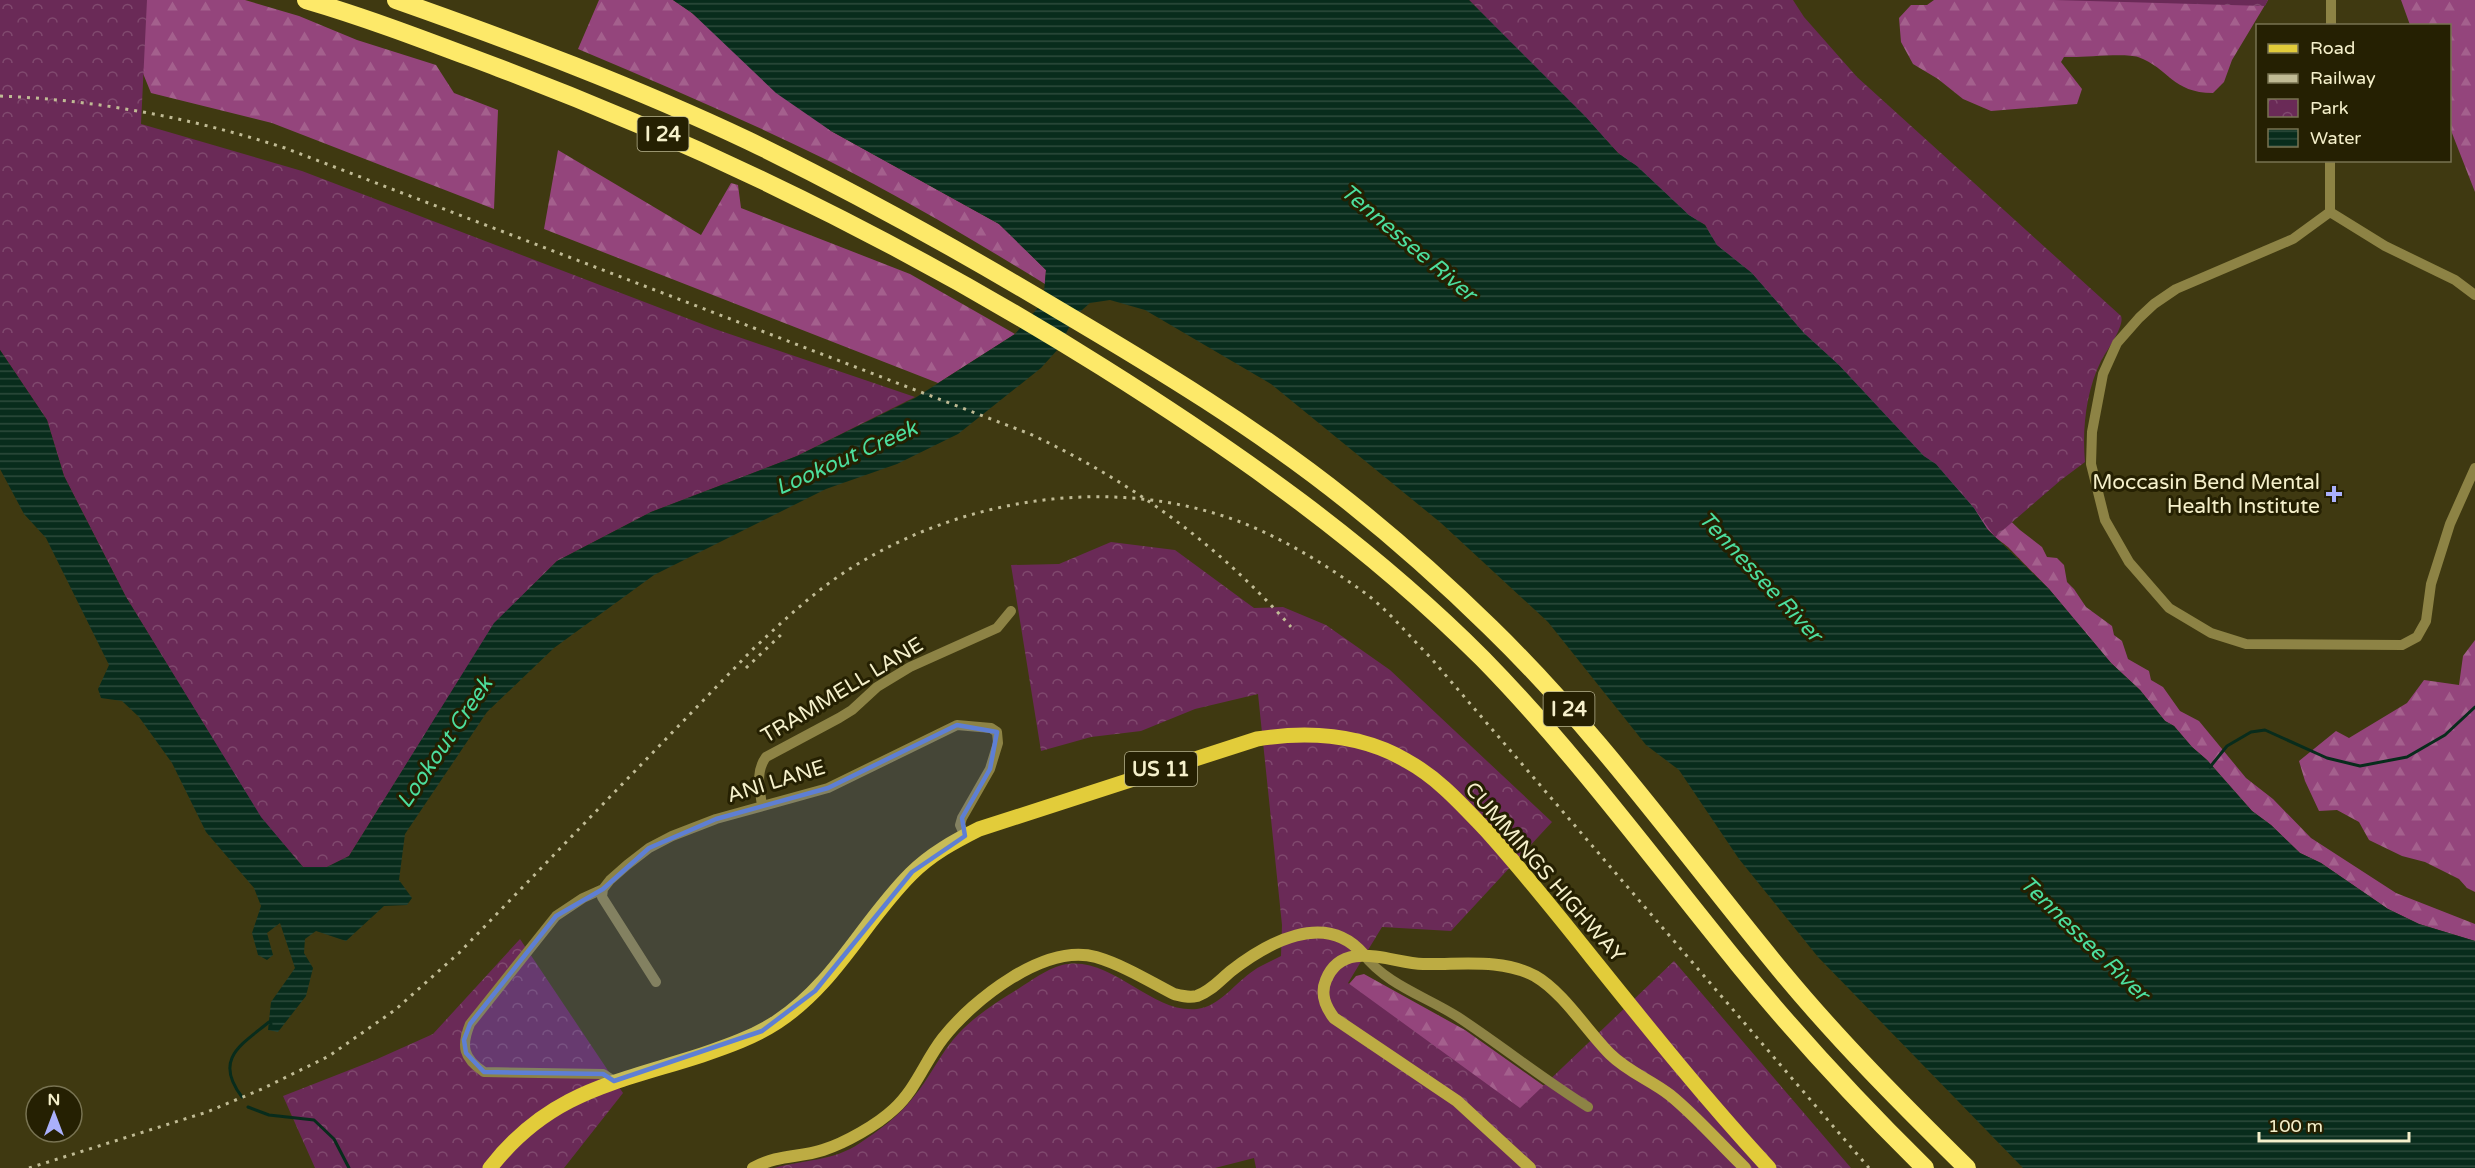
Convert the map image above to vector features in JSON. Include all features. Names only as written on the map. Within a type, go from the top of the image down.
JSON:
[{"type":"highway","name":"I 24","points":[[306,0],[444,47],[646,126],[824,209],[1003,306],[1194,424],[1277,482],[1362,549],[1432,610],[1485,662],[1545,726],[1794,1030],[1925,1168]]},
{"type":"highway","name":"I 24","points":[[396,0],[584,70],[747,140],[848,191],[1014,283],[1095,331],[1281,451],[1347,500],[1420,561],[1554,691],[1792,984],[1856,1055],[1967,1168]]},
{"type":"main road","name":"CUMMINGS HIGHWAY","points":[[490,1168],[538,1119],[566,1101],[614,1081],[733,1045],[782,1018],[802,1003],[832,973],[912,872],[946,846],[979,828],[1257,739],[1279,735],[1322,735],[1355,740],[1386,750],[1405,759],[1452,795],[1494,839],[1720,1114],[1769,1168]]},
{"type":"main road","points":[[753,1168],[783,1156],[823,1150],[854,1136],[893,1110],[913,1088],[941,1041],[957,1021],[996,988],[1044,962],[1079,954],[1095,957],[1186,997],[1205,992],[1256,952],[1286,938],[1305,933],[1321,932],[1340,936],[1356,946],[1363,954]]},
{"type":"main road","points":[[1530,1168],[1457,1101],[1334,1018],[1326,1008],[1324,984],[1328,975],[1344,959],[1363,954],[1413,963],[1492,964],[1516,968],[1535,976],[1549,987],[1612,1056],[1627,1069],[1671,1096],[1745,1168]]},
{"type":"street","points":[[2331,0],[2331,24]]},
{"type":"street","points":[[2330,162],[2330,212]]},
{"type":"street","points":[[2330,212],[2385,246],[2455,280],[2475,295]]},
{"type":"street","points":[[2330,212],[2293,238],[2176,289],[2154,304],[2117,343],[2103,374],[2092,432],[2091,464],[2104,520],[2129,562],[2169,608],[2211,633],[2246,644],[2402,645],[2417,638],[2426,621],[2431,584],[2450,524],[2475,468]]},
{"type":"street","name":"TRAMMELL LANE","points":[[762,806],[759,776],[760,765],[766,757],[852,710],[877,687],[910,667],[998,628],[1011,611]]},
{"type":"street","name":"ANI LANE","points":[[614,1081],[603,1074],[484,1072],[474,1065],[466,1053],[464,1040],[470,1024],[556,916],[583,898],[603,889],[627,865],[649,848],[672,836],[716,819],[828,788],[957,725],[991,728],[996,732],[996,752],[962,818],[960,825],[965,836]]},
{"type":"street","points":[[603,889],[602,897],[656,982]]},
{"type":"street","points":[[1363,954],[1373,968],[1390,980],[1455,1015],[1588,1107]]},
{"type":"highlighted area","points":[[957,725],[997,732],[990,769],[962,818],[965,836],[912,872],[815,991],[762,1031],[614,1081],[603,1074],[484,1072],[466,1053],[464,1040],[470,1024],[556,916],[603,889],[649,848],[716,819],[828,788]]},
{"type":"green space","points":[[0,0],[147,0],[141,124],[302,171],[715,329],[915,397],[797,456],[651,512],[557,561],[494,624],[349,856],[327,867],[303,867],[261,818],[126,597],[64,476],[47,420],[0,350]]},
{"type":"green space","points":[[113,0],[245,0],[299,16],[357,40],[436,65],[454,93],[498,110],[494,209],[272,123],[151,93]]},
{"type":"green space","points":[[599,0],[673,0],[692,13],[831,131],[999,224],[1046,270],[1045,284],[939,221],[831,162],[737,118],[578,49]]},
{"type":"green space","points":[[1469,0],[2020,530],[2042,547],[2047,557],[2057,558],[2064,565],[2067,582],[2086,607],[2112,626],[2114,635],[2122,641],[2128,659],[2149,671],[2151,680],[2163,687],[2180,711],[2199,721],[2246,778],[2273,799],[2311,838],[2396,893],[2475,924],[2475,941],[2419,924],[2388,909],[2321,863],[2300,853],[2271,825],[2252,811],[2207,760],[2174,726],[2165,721],[2140,690],[2111,663],[2049,589],[2008,547],[1995,537]]},
{"type":"green space","points":[[1469,0],[1793,0],[1804,17],[1857,77],[2121,316],[2118,332],[2101,361],[2089,397],[2084,437],[2085,462],[1995,537],[1974,508],[1936,464],[1924,456],[1839,365],[1804,333],[1752,273],[1717,245],[1705,225],[1689,215],[1637,166],[1618,153],[1586,117]]},
{"type":"green space","points":[[1934,0],[2268,0],[2232,60],[2224,82],[2213,93],[2199,92],[2179,85],[2157,67],[2138,57],[2116,55],[2064,57],[2061,62],[2082,89],[2077,104],[1991,111],[1963,99],[1938,79],[1913,64],[1901,42],[1899,18],[1911,5],[1927,5]]},
{"type":"green space","points":[[2054,0],[2268,0],[2265,6]]},
{"type":"green space","points":[[2401,0],[2475,0],[2475,192],[2451,131],[2451,24],[2410,24]]},
{"type":"green space","points":[[558,150],[701,235],[731,183],[738,185],[741,208],[910,274],[1015,334],[938,383],[544,229]]},
{"type":"green space","points":[[1111,542],[1175,550],[1254,608],[1283,607],[1326,625],[1390,670],[1552,822],[1451,931],[1382,927],[1348,983],[1520,1108],[1674,961],[1851,1168],[1256,1168],[1254,1158],[1215,1168],[774,1168],[840,1153],[860,1143],[907,1105],[946,1049],[966,1026],[995,1004],[1056,967],[1080,964],[1097,968],[1163,1003],[1180,1008],[1197,1009],[1213,1004],[1253,971],[1281,956],[1282,925],[1258,694],[1195,709],[1141,731],[1091,737],[1041,751],[1011,565],[1059,564]]},
{"type":"green space","points":[[2475,640],[2475,892],[2467,888],[2459,879],[2425,862],[2402,856],[2369,840],[2359,822],[2337,810],[2319,811],[2305,781],[2299,761],[2336,731],[2349,738],[2407,703],[2424,680],[2459,685],[2463,656]]},
{"type":"green space","points":[[520,939],[623,1093],[564,1168],[315,1168],[283,1096],[375,1060],[433,1034]]},
{"type":"green space","points":[[1364,974],[1465,1030],[1595,1122],[1544,1168],[1342,992],[1356,976]]},
{"type":"water","points":[[673,0],[1469,0],[1586,117],[1618,153],[1637,166],[1689,215],[1705,225],[1717,245],[1752,273],[1804,333],[1839,365],[1924,456],[1936,464],[1974,508],[1988,530],[2049,589],[2111,663],[2140,690],[2165,721],[2174,726],[2207,760],[2252,811],[2271,825],[2300,853],[2321,863],[2388,909],[2419,924],[2475,941],[2475,1168],[2023,1168],[1818,957],[1739,859],[1679,770],[1646,745],[1548,622],[1441,523],[1271,384],[1145,310],[1110,300],[1090,303],[1074,317],[1059,348],[1041,368],[958,434],[897,464],[826,489],[654,575],[554,648],[487,712],[405,834],[399,880],[412,898],[407,905],[384,906],[346,941],[316,931],[305,939],[304,953],[313,968],[306,996],[278,1032],[268,1030],[271,1002],[295,968],[280,923],[267,933],[273,955],[267,960],[258,955],[252,933],[261,906],[254,888],[206,832],[172,763],[139,717],[122,701],[101,698],[98,689],[109,665],[46,538],[24,514],[0,469],[0,350],[47,420],[64,476],[126,597],[261,817],[303,867],[327,867],[349,856],[494,623],[557,561],[651,512],[797,456],[915,398],[1015,334],[1043,302],[1046,270],[999,224],[831,131],[776,93],[692,13]]},
{"type":"waterway","points":[[2210,767],[2227,746],[2251,732],[2265,730],[2327,758],[2360,766],[2407,757],[2445,735],[2475,707]]},
{"type":"waterway","points":[[242,1097],[234,1084],[230,1063],[234,1054],[249,1038],[269,1022],[271,1024]]},
{"type":"waterway","points":[[248,1107],[269,1115],[314,1120],[334,1139],[349,1168]]},
{"type":"railway","points":[[0,96],[37,98],[144,112],[180,119],[285,148],[1030,434],[1102,472],[1137,493],[1170,517],[1233,568],[1291,627]]},
{"type":"railway","points":[[29,1168],[207,1112],[262,1089],[329,1056],[395,1010],[459,953],[752,650],[827,584],[883,550],[930,529],[979,512],[1030,502],[1082,497],[1134,498],[1185,506],[1235,520],[1269,534],[1302,552],[1374,600],[1430,657],[1869,1168]]},
{"type":"railway","points":[[746,668],[785,631]]},
{"type":"place","name":"Moccasin Bend Mental Health Institute","points":[[2334,494]]},
{"type":"water label","name":"Tennessee River","points":[[1409,242]]},
{"type":"water label","name":"Lookout Creek","points":[[846,457]]},
{"type":"water label","name":"Tennessee River","points":[[1761,576]]},
{"type":"water label","name":"Lookout Creek","points":[[444,742]]},
{"type":"water label","name":"Tennessee River","points":[[2085,938]]}]
